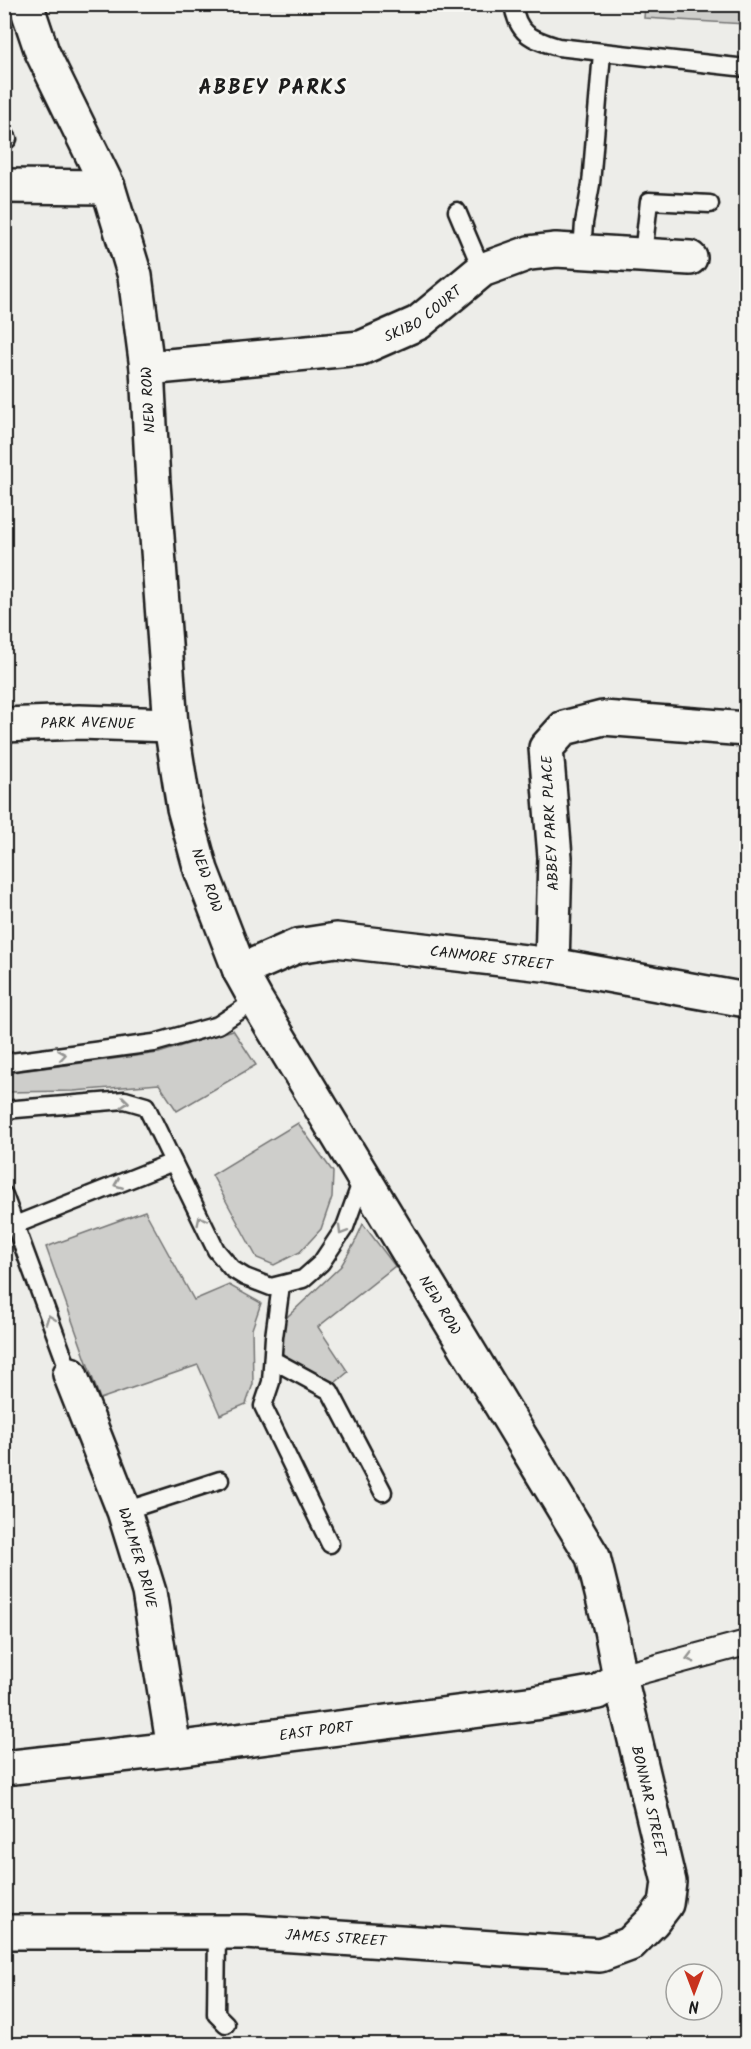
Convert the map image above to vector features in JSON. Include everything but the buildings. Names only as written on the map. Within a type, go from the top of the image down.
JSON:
[{"type":"street","name":"NEW ROW","points":[[26,4],[42,52],[108,187],[135,276],[147,368],[171,725],[184,808],[201,870],[240,971],[256,1000],[593,1557],[620,1677]]},
{"type":"street","points":[[4,186],[108,187]]},
{"type":"street","name":"SKIBO COURT","points":[[147,368],[361,348],[418,323],[482,270],[529,253],[556,250],[690,258]]},
{"type":"street","name":"ABBEY PARK PLACE","points":[[552,965],[555,857],[546,748],[564,728],[603,718],[747,729]]},
{"type":"street","name":"PARK AVENUE","points":[[4,725],[79,722],[171,725]]},
{"type":"street","name":"CANMORE STREET","points":[[240,971],[297,946],[336,940],[552,965],[747,1000]]},
{"type":"street","name":"WALMER DRIVE","points":[[70,1374],[124,1511],[149,1592],[174,1749]]},
{"type":"street","points":[[620,1677],[747,1643]]},
{"type":"street","name":"EAST PORT","points":[[4,1768],[174,1749],[534,1703],[598,1692],[620,1677]]},
{"type":"street","name":"BONNAR STREET","points":[[620,1677],[669,1882],[666,1904],[653,1921]]},
{"type":"street","name":"JAMES STREET","points":[[4,1932],[246,1932],[600,1955],[630,1944],[653,1921]]},
{"type":"lane","points":[[513,4],[518,25],[528,36],[558,47],[747,68]]},
{"type":"lane","points":[[582,251],[584,222],[591,184],[602,53]]},
{"type":"lane","points":[[643,255],[649,201],[710,204]]},
{"type":"lane","points":[[457,211],[482,270]]},
{"type":"lane","points":[[4,1064],[154,1042],[218,1025],[256,1000]]},
{"type":"lane","points":[[4,1110],[125,1100],[146,1106],[216,1250],[232,1269],[245,1277],[271,1287],[303,1279],[321,1263],[345,1227],[363,1177]]},
{"type":"lane","points":[[15,1225],[173,1162]]},
{"type":"lane","points":[[4,1195],[70,1374]]},
{"type":"lane","points":[[281,1285],[271,1382],[263,1406],[330,1544]]},
{"type":"lane","points":[[273,1360],[330,1391],[383,1492]]},
{"type":"lane","points":[[124,1511],[220,1480]]},
{"type":"lane","points":[[217,1932],[216,2014],[226,2024]]},
{"type":"shaded area","points":[[645,5],[746,5],[746,24],[644,18]]},
{"type":"shaded area","points":[[233,1030],[256,1065],[177,1111],[159,1084],[74,1091],[5,1092],[5,1073],[159,1053]]},
{"type":"shaded area","points":[[298,1123],[333,1172],[332,1197],[321,1229],[300,1252],[274,1265],[257,1258],[212,1175]]},
{"type":"shaded area","points":[[145,1211],[194,1300],[229,1285],[261,1303],[252,1329],[253,1384],[246,1404],[220,1415],[198,1365],[100,1399],[46,1247]]},
{"type":"shaded area","points":[[363,1224],[395,1266],[318,1327],[348,1372],[336,1382],[314,1375],[282,1353],[282,1336],[286,1318],[341,1266]]},
{"type":"district","name":"ABBEY PARKS","points":[[273,87]]}]
